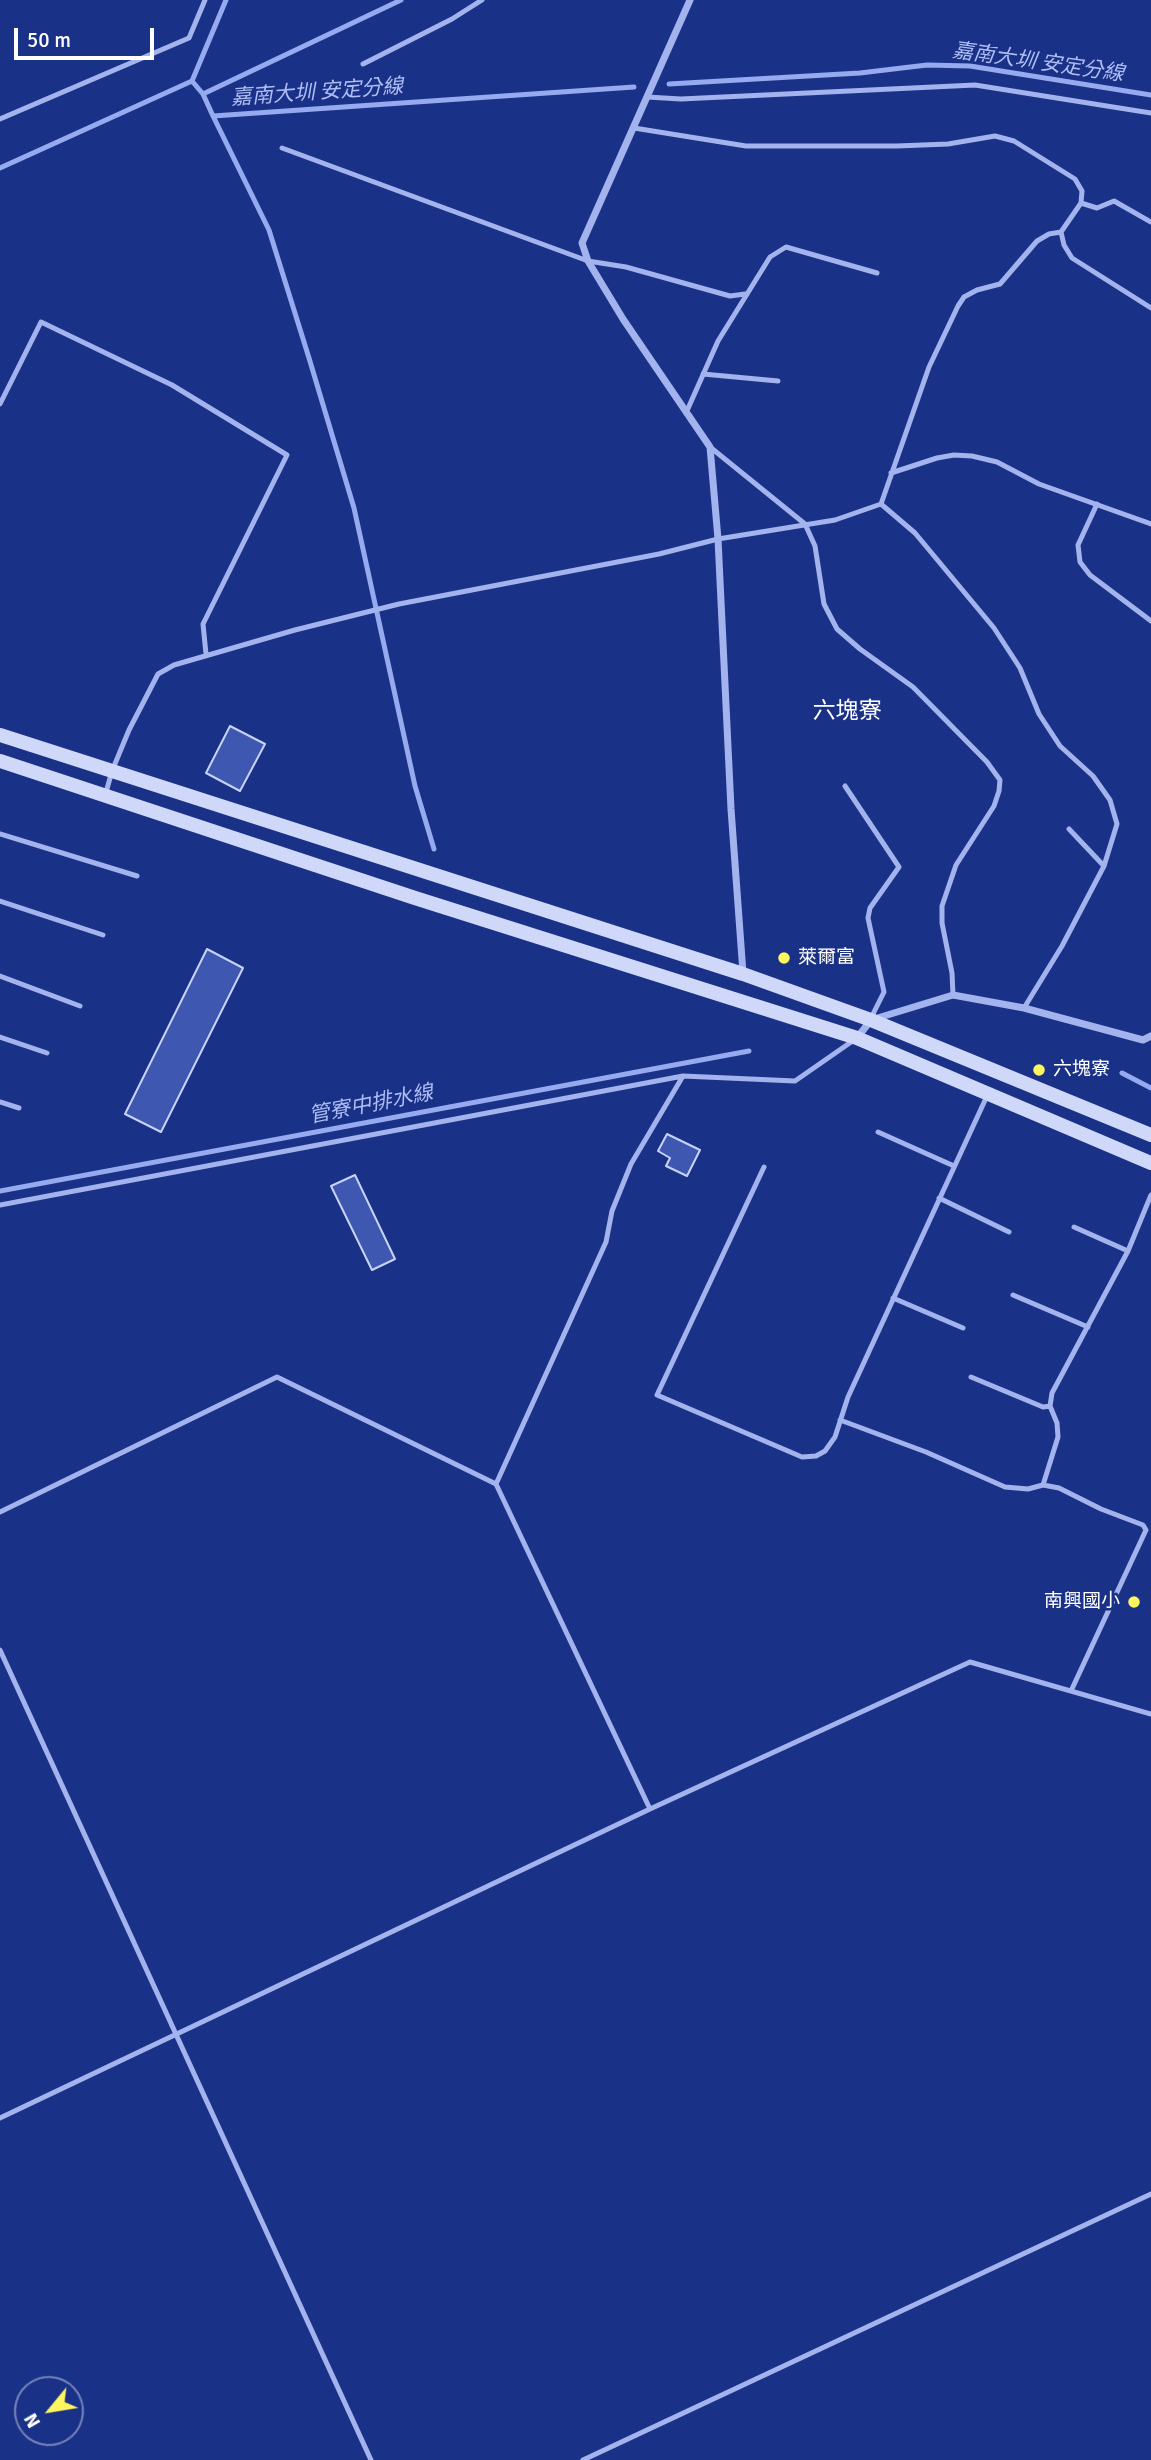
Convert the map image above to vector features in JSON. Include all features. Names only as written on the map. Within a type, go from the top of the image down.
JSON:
[{"type":"main road","points":[[0,734],[743,974],[871,1020],[1151,1135]]},
{"type":"main road","points":[[0,761],[626,966],[857,1038],[1151,1164]]},
{"type":"street","points":[[690,0],[582,243],[589,261],[623,319],[710,447],[718,539],[731,810],[743,974]]},
{"type":"street","points":[[857,1038],[871,1020],[953,995],[1024,1008],[1143,1040],[1151,1036]]},
{"type":"lane","points":[[0,119],[189,38],[205,0]]},
{"type":"lane","points":[[363,64],[452,19],[482,0]]},
{"type":"lane","points":[[647,97],[681,99],[975,85],[1151,113]]},
{"type":"lane","points":[[634,128],[746,146],[948,144],[995,136],[1014,141],[1076,180],[1082,191],[1081,203],[1061,232],[1049,234],[1037,241],[1000,284],[964,297],[929,367],[881,504]]},
{"type":"lane","points":[[282,148],[589,261],[626,267],[730,296],[745,294]]},
{"type":"lane","points":[[1081,203],[1097,208],[1114,201],[1151,222]]},
{"type":"lane","points":[[1061,232],[1064,245],[1072,258],[1151,308]]},
{"type":"lane","points":[[685,413],[745,294],[770,257],[786,247],[877,273]]},
{"type":"lane","points":[[0,404],[41,322],[172,385],[287,455],[202,624],[206,654]]},
{"type":"lane","points":[[703,373],[778,381]]},
{"type":"lane","points":[[710,447],[805,524],[815,546],[824,604],[838,629],[860,649],[913,687],[987,762],[1000,780],[994,806],[956,864],[942,906],[953,995]]},
{"type":"lane","points":[[891,473],[936,458],[972,456],[997,462],[1039,485],[1151,524]]},
{"type":"lane","points":[[106,796],[112,771],[129,730],[158,674],[174,665],[206,654],[367,612],[659,554],[718,539],[835,520],[881,504]]},
{"type":"lane","points":[[881,504],[915,533],[994,628],[1020,668],[1040,714],[1060,746],[1093,776],[1110,800],[1117,824],[1104,866],[1062,946],[1024,1008]]},
{"type":"lane","points":[[1097,504],[1078,545],[1080,562],[1090,575],[1151,621]]},
{"type":"lane","points":[[845,786],[899,867],[870,908],[868,918],[884,992],[871,1020]]},
{"type":"lane","points":[[1069,829],[1104,866]]},
{"type":"lane","points":[[0,834],[136,876]]},
{"type":"lane","points":[[0,901],[103,935]]},
{"type":"lane","points":[[0,976],[80,1006]]},
{"type":"lane","points":[[0,1037],[47,1053]]},
{"type":"lane","points":[[0,1205],[683,1076],[795,1081],[857,1038]]},
{"type":"lane","points":[[496,1484],[606,1242],[612,1211],[631,1164],[683,1076]]},
{"type":"lane","points":[[764,1167],[657,1395],[802,1457],[816,1457],[825,1451],[835,1437],[848,1397],[988,1094]]},
{"type":"lane","points":[[0,1102],[19,1108]]},
{"type":"lane","points":[[878,1132],[954,1166]]},
{"type":"lane","points":[[1044,1485],[1058,1437],[1057,1423],[1050,1406],[1052,1393],[1128,1251],[1151,1195]]},
{"type":"lane","points":[[939,1198],[1009,1232]]},
{"type":"lane","points":[[1074,1227],[1128,1251]]},
{"type":"lane","points":[[1013,1295],[1088,1327]]},
{"type":"lane","points":[[893,1298],[963,1328]]},
{"type":"lane","points":[[0,1512],[276,1377],[496,1484],[650,1809]]},
{"type":"lane","points":[[971,1377],[1044,1407],[1050,1406]]},
{"type":"lane","points":[[841,1420],[926,1452],[1005,1487],[1028,1489],[1044,1485],[1059,1488],[1101,1509],[1143,1525],[1146,1530],[1070,1691]]},
{"type":"lane","points":[[0,1650],[371,2460]]},
{"type":"lane","points":[[0,2118],[650,1809],[970,1662],[1151,1714]]},
{"type":"lane","points":[[583,2460],[1151,2194]]},
{"type":"building","points":[[230,726],[265,744],[240,791],[206,773]]},
{"type":"building","points":[[207,949],[243,968],[161,1132],[125,1114]]},
{"type":"building","points":[[667,1134],[700,1150],[687,1176],[666,1166],[670,1158],[658,1151]]},
{"type":"building","points":[[355,1175],[395,1259],[372,1270],[331,1186]]},
{"type":"waterway","points":[[192,81],[226,0]]},
{"type":"waterway","points":[[203,94],[401,0]]},
{"type":"waterway","name":"嘉南大圳 安定分線","points":[[669,84],[860,73],[927,65],[970,66],[1151,95]]},
{"type":"waterway","name":"嘉南大圳 安定分線","points":[[0,168],[192,81],[203,94],[213,116],[634,87]]},
{"type":"waterway","points":[[213,116],[269,230],[309,358],[354,508],[415,786],[434,849]]},
{"type":"waterway","name":"管寮中排水線","points":[[0,1191],[749,1051]]},
{"type":"waterway","points":[[1122,1073],[1151,1088]]},
{"type":"place","name":"萊爾富","points":[[784,958]]},
{"type":"place","name":"六塊寮","points":[[1039,1070]]},
{"type":"place","name":"南興國小","points":[[1134,1602]]},
{"type":"district","name":"六塊寮","points":[[847,712]]}]
